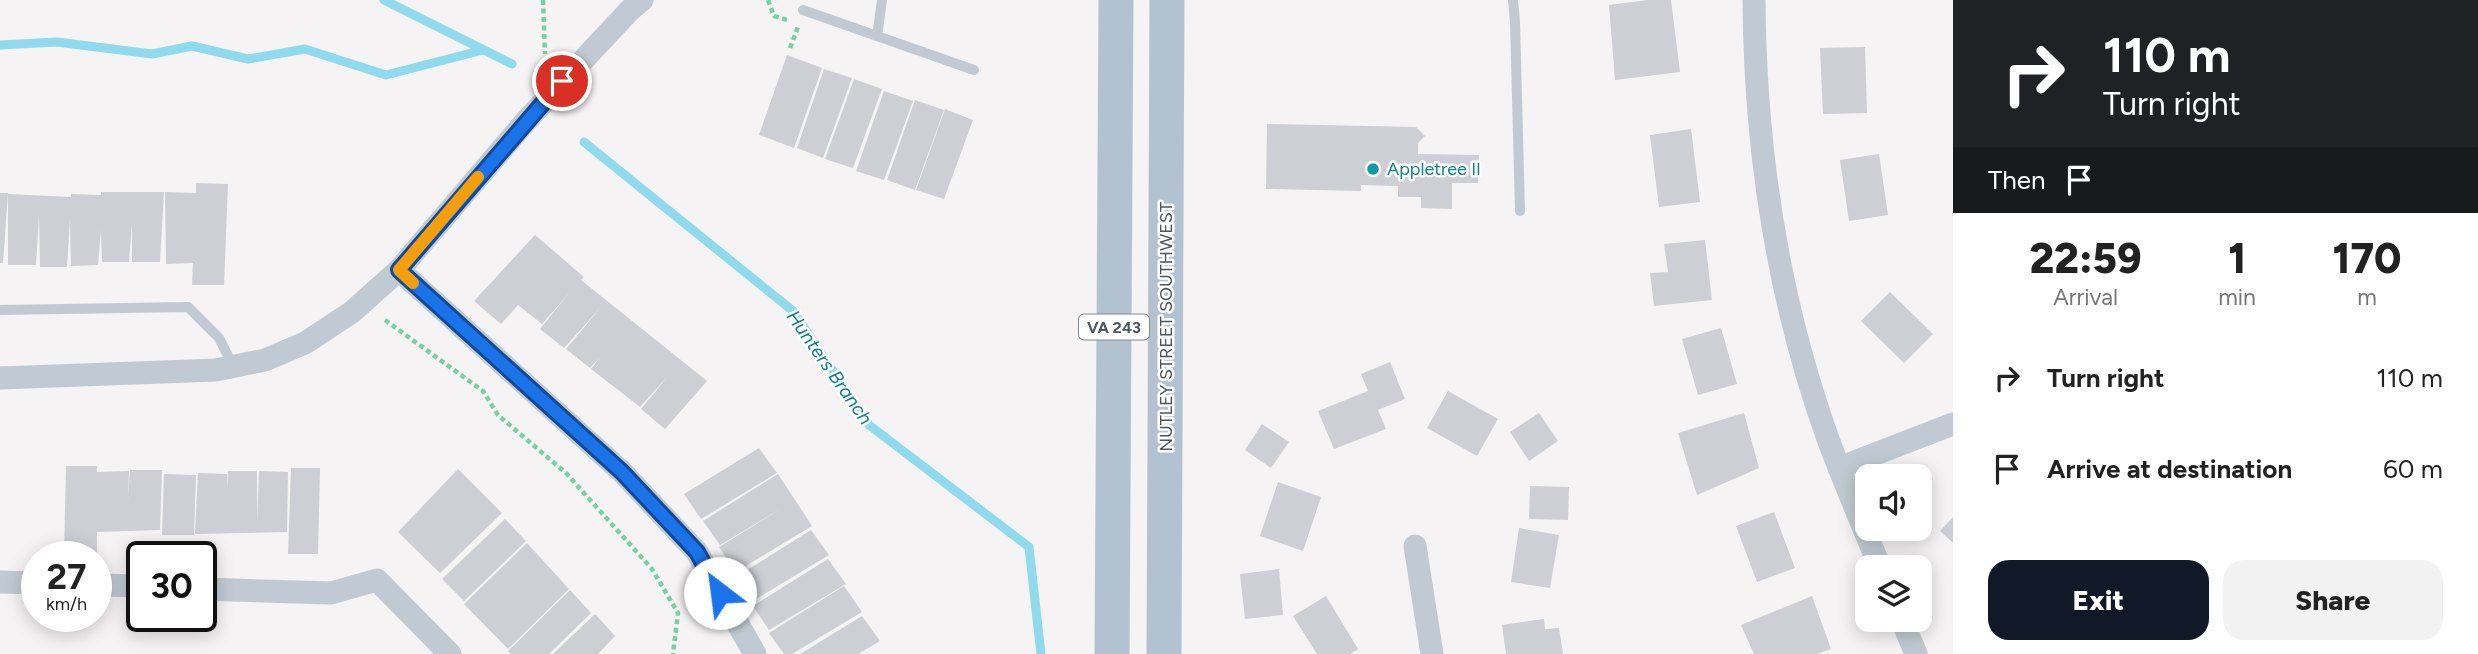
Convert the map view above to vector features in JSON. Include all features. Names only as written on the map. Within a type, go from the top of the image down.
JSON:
[{"type":"main road","name":"VA 243","points":[[1112,654],[1116,0]]},
{"type":"main road","name":"NUTLEY STREET SOUTHWEST","points":[[1164,654],[1167,0]]},
{"type":"street","points":[[1754,0],[1754,40],[1762,151],[1779,253],[1801,352],[1839,468],[1875,555]]},
{"type":"street","points":[[0,378],[216,370],[265,360],[305,343],[352,312],[399,270],[631,3]]},
{"type":"street","points":[[399,270],[622,472],[697,552],[755,654]]},
{"type":"street","points":[[1839,468],[1953,424]]},
{"type":"street","points":[[1415,546],[1432,654]]},
{"type":"street","points":[[217,589],[331,593],[377,580],[450,654]]},
{"type":"street","points":[[0,582],[21,583]]},
{"type":"street","points":[[1907,632],[1916,654]]},
{"type":"lane","points":[[877,36],[882,0]]},
{"type":"lane","points":[[1513,0],[1520,211]]},
{"type":"lane","points":[[803,10],[974,70]]},
{"type":"lane","points":[[0,310],[188,307],[219,338],[233,366]]},
{"type":"path","points":[[543,0],[545,54]]},
{"type":"path","points":[[384,320],[483,391],[498,415],[566,473],[652,569],[678,613],[673,654]]},
{"type":"building","points":[[1671,0],[1680,72],[1615,80],[1609,5]]},
{"type":"building","points":[[1865,47],[1867,113],[1823,114],[1820,48]]},
{"type":"building","points":[[787,55],[822,68],[794,148],[759,135]]},
{"type":"building","points":[[824,69],[852,78],[823,158],[797,148]]},
{"type":"building","points":[[854,79],[882,89],[853,168],[825,159]]},
{"type":"building","points":[[884,91],[913,101],[884,180],[856,171]]},
{"type":"building","points":[[915,100],[944,110],[915,190],[887,180]]},
{"type":"building","points":[[945,109],[973,120],[944,199],[916,190]]},
{"type":"building","name":"Appletree II","points":[[1267,124],[1416,127],[1425,136],[1418,143],[1418,154],[1479,155],[1478,183],[1452,183],[1452,209],[1421,208],[1421,197],[1398,197],[1398,186],[1361,185],[1361,191],[1266,189]]},
{"type":"building","points":[[1691,129],[1700,202],[1659,207],[1650,135]]},
{"type":"building","points":[[1879,154],[1888,215],[1849,221],[1840,160]]},
{"type":"building","points":[[196,183],[228,184],[224,285],[192,285],[193,263],[166,264],[165,192],[196,193]]},
{"type":"building","points":[[101,192],[164,192],[160,262],[132,262],[132,222],[129,262],[102,262],[101,230],[98,265],[71,266],[70,219],[67,267],[40,267],[39,216],[36,265],[8,265],[8,194],[71,197],[71,194],[101,195]]},
{"type":"building","points":[[0,193],[8,193],[3,263],[0,263]]},
{"type":"building","points":[[535,235],[584,277],[581,280],[707,381],[665,429],[641,409],[668,376],[640,407],[591,369],[600,357],[590,368],[566,349],[601,307],[564,348],[540,329],[570,292],[542,324],[518,305],[501,324],[474,301]]},
{"type":"building","points":[[1705,240],[1712,300],[1654,306],[1650,273],[1668,272],[1664,244]]},
{"type":"building","points":[[1890,292],[1933,334],[1904,363],[1861,321]]},
{"type":"building","points":[[1721,328],[1737,384],[1698,395],[1682,339]]},
{"type":"building","points":[[1390,362],[1405,399],[1378,410],[1386,429],[1334,449],[1318,411],[1368,391],[1361,374]]},
{"type":"building","points":[[1448,391],[1498,419],[1477,456],[1427,428]]},
{"type":"building","points":[[1539,413],[1558,441],[1529,461],[1510,432]]},
{"type":"building","points":[[1744,413],[1759,468],[1697,495],[1678,433]]},
{"type":"building","points":[[1262,424],[1289,442],[1271,468],[1245,450]]},
{"type":"building","points":[[759,448],[777,473],[701,519],[684,494]]},
{"type":"building","points":[[66,466],[97,466],[97,472],[129,471],[128,500],[130,470],[162,470],[160,530],[97,532],[97,541],[64,541]]},
{"type":"building","points":[[291,468],[320,468],[318,554],[288,554]]},
{"type":"building","points":[[458,469],[502,513],[440,573],[398,532]]},
{"type":"building","points":[[228,471],[257,471],[257,523],[259,471],[288,472],[287,532],[195,534],[198,473],[227,474],[227,489]]},
{"type":"building","points":[[164,474],[196,475],[194,535],[162,535]]},
{"type":"building","points":[[778,474],[812,526],[736,572],[719,547],[782,508],[720,545],[703,521]]},
{"type":"building","points":[[1278,482],[1321,497],[1303,551],[1260,536]]},
{"type":"building","points":[[1530,486],[1569,487],[1568,520],[1529,519]]},
{"type":"building","points":[[1774,512],[1795,568],[1757,582],[1736,526]]},
{"type":"building","points":[[1953,517],[1953,543],[1940,531]]},
{"type":"building","points":[[505,519],[526,541],[464,601],[442,579]]},
{"type":"building","points":[[1519,528],[1559,535],[1550,588],[1511,582]]},
{"type":"building","points":[[811,530],[829,555],[753,601],[736,577]]},
{"type":"building","points":[[527,543],[569,589],[508,649],[464,604]]},
{"type":"building","points":[[828,559],[846,584],[769,630],[753,606]]},
{"type":"building","points":[[1279,569],[1283,615],[1245,619],[1240,574]]},
{"type":"building","points":[[844,586],[862,612],[792,654],[784,654],[769,633]]},
{"type":"building","points":[[570,590],[591,613],[549,654],[511,654],[508,651]]},
{"type":"building","points":[[1326,596],[1358,649],[1350,654],[1317,654],[1293,616]]},
{"type":"building","points":[[1812,596],[1831,649],[1817,654],[1754,654],[1741,625]]},
{"type":"building","points":[[595,614],[615,636],[598,654],[553,654]]},
{"type":"building","points":[[862,616],[880,641],[858,654],[800,654]]},
{"type":"building","points":[[1544,619],[1545,629],[1559,628],[1563,654],[1506,654],[1502,625]]},
{"type":"waterway","name":"Hunters Branch","points":[[384,0],[512,64]]},
{"type":"waterway","points":[[0,45],[57,42],[152,54],[192,46],[248,59],[305,49],[386,75],[483,50]]},
{"type":"waterway","name":"Hunters Branch","points":[[584,142],[793,311],[869,425],[1029,547],[1041,654]]},
{"type":"slow traffic","points":[[413,283],[399,270],[478,177]]},
{"type":"place","name":"Appletree II","points":[[1373,169]]},
{"type":"route","points":[[562,81],[399,270],[622,472],[697,552],[720,593]]}]
